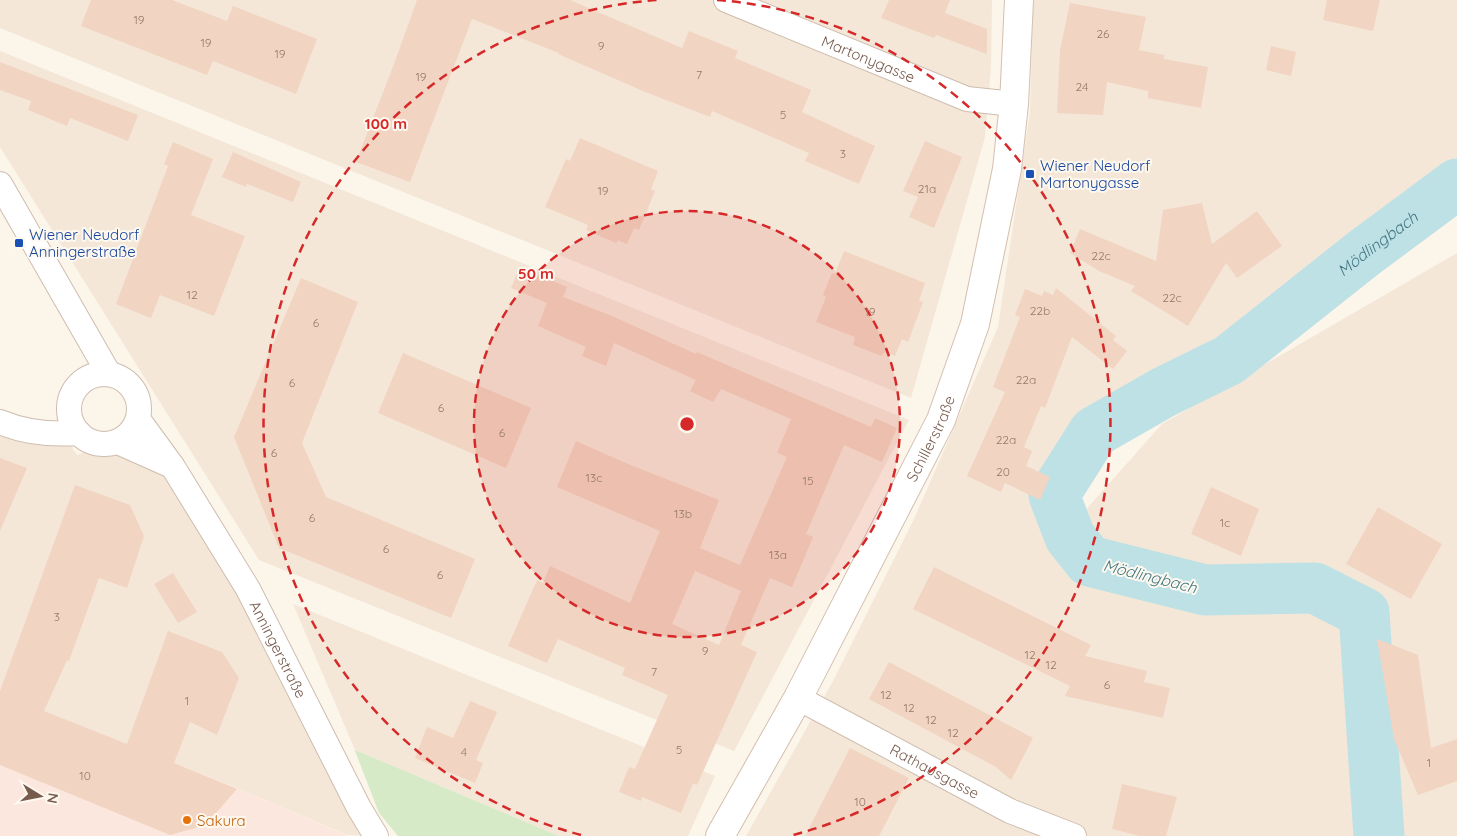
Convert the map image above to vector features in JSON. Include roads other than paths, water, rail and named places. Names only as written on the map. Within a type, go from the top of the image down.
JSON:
[{"type":"street","name":"Martonygasse","points":[[726,0],[968,99],[1014,104]]},
{"type":"street","name":"Schillerstraße","points":[[720,836],[798,698],[940,420],[975,324],[1007,169],[1014,104],[1020,0]]},
{"type":"street","points":[[0,184],[85,330],[99,375]]},
{"type":"street","points":[[99,375],[118,376],[127,382],[134,389],[139,403],[138,418],[130,432],[118,442],[107,444],[87,440],[79,434],[71,421],[69,407],[75,389],[99,375]]},
{"type":"street","points":[[10,426],[69,407]]},
{"type":"street","name":"Anningerstraße","points":[[138,418],[173,467],[248,589],[359,808],[376,836]]},
{"type":"street","points":[[10,426],[61,434],[79,434]]},
{"type":"street","points":[[118,442],[173,467]]},
{"type":"street","name":"Rathausgasse","points":[[798,698],[1010,811],[1074,836]]},
{"type":"waterway","name":"Mödlingbach","points":[[1379,836],[1364,613],[1315,588],[1205,590],[1089,561],[1070,537],[1054,495],[1094,432],[1164,392],[1229,360],[1364,253],[1457,184]]},
{"type":"place","name":"Wiener Neudorf Martonygasse","points":[[1030,174]]},
{"type":"place","name":"Wiener Neudorf Anningerstraße","points":[[19,243]]},
{"type":"place","name":"Sakura","points":[[187,820]]}]
